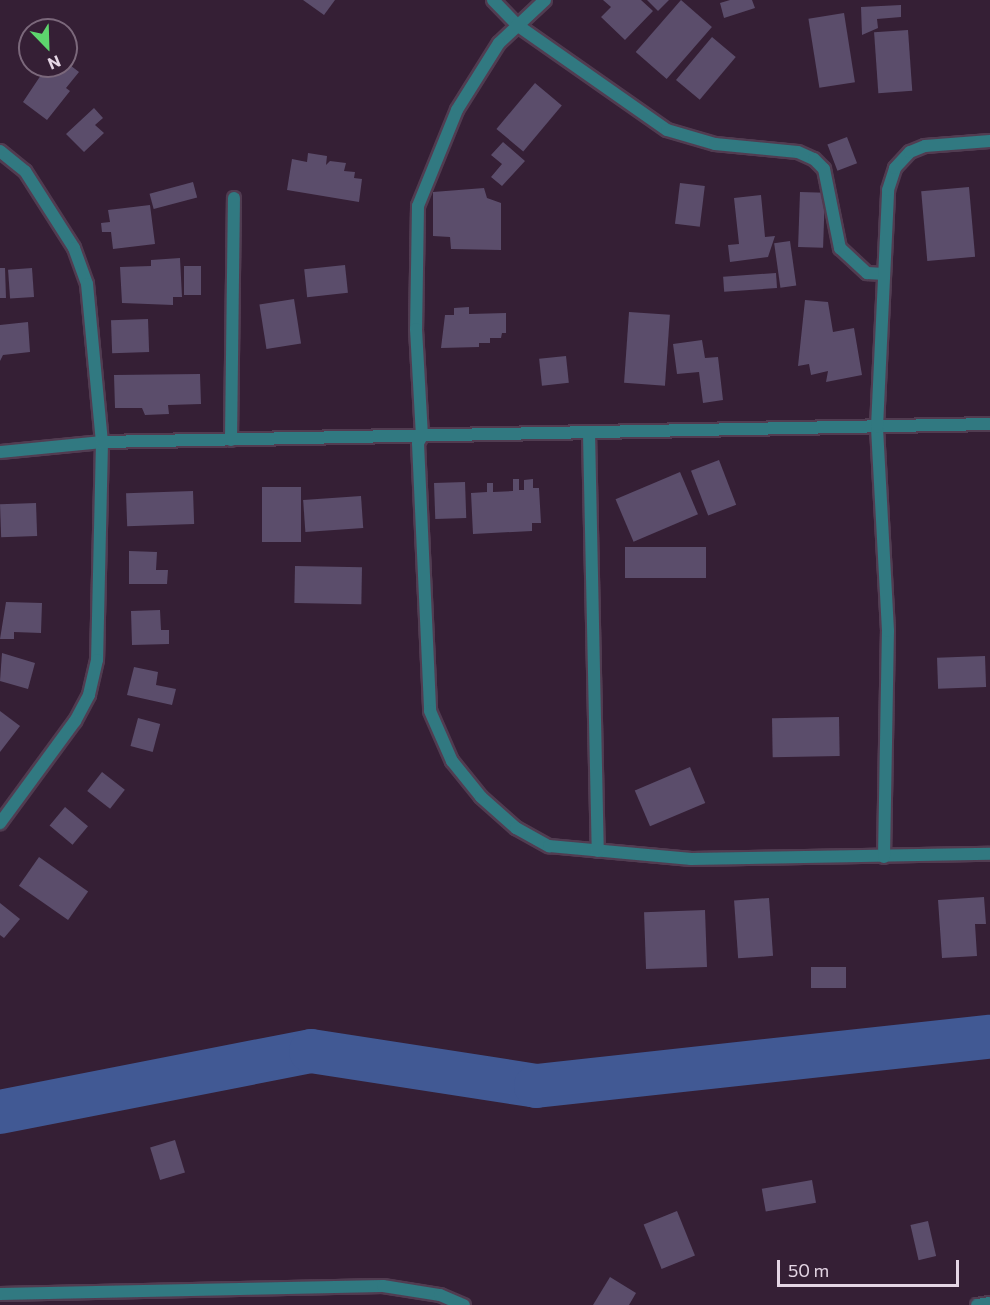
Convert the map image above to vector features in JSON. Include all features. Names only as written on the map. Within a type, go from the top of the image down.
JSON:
[{"type":"street","points":[[493,0],[516,25],[667,130],[715,144],[798,152],[814,159],[824,169],[840,248],[867,273],[884,274]]},
{"type":"street","points":[[545,0],[499,43],[457,110],[418,206],[416,329],[422,436],[418,443],[430,711],[452,761],[482,797],[516,828],[549,846],[690,859],[990,854]]},
{"type":"street","points":[[884,857],[888,631],[877,427],[888,190],[895,168],[910,152],[925,146],[990,141]]},
{"type":"street","points":[[0,151],[25,171],[74,248],[87,284],[102,442],[97,660],[89,695],[0,823]]},
{"type":"street","points":[[231,440],[234,198]]},
{"type":"street","points":[[0,452],[102,442],[990,424]]},
{"type":"street","points":[[589,433],[598,850]]},
{"type":"street","points":[[0,1294],[123,1299],[383,1286],[440,1295],[464,1305]]},
{"type":"street","points":[[977,1305],[990,1303]]},
{"type":"building","points":[[303,0],[335,0],[324,15]]},
{"type":"building","points":[[603,0],[641,0],[653,11],[625,40],[601,17],[611,7]]},
{"type":"building","points":[[647,0],[669,0],[658,11]]},
{"type":"building","points":[[681,0],[712,27],[667,79],[636,52]]},
{"type":"building","points":[[730,0],[752,0],[755,8],[724,18],[720,3]]},
{"type":"building","points":[[901,5],[901,17],[877,19],[878,28],[862,35],[861,7]]},
{"type":"building","points":[[844,13],[855,82],[819,88],[808,19]]},
{"type":"building","points":[[908,30],[912,91],[878,93],[874,32]]},
{"type":"building","points":[[712,37],[736,57],[700,100],[676,80]]},
{"type":"building","points":[[39,78],[74,78],[66,88],[70,91],[47,120],[23,102]]},
{"type":"building","points":[[535,83],[562,105],[523,151],[496,129]]},
{"type":"building","points":[[94,108],[103,118],[95,125],[104,133],[84,152],[66,134]]},
{"type":"building","points":[[847,137],[857,163],[837,171],[827,145]]},
{"type":"building","points":[[503,142],[525,161],[502,186],[491,177],[502,164],[491,155]]},
{"type":"building","points":[[308,153],[327,156],[326,165],[330,161],[346,163],[344,171],[355,172],[354,178],[362,179],[359,202],[287,190],[292,159],[307,162]]},
{"type":"building","points":[[193,182],[197,197],[154,209],[150,194]]},
{"type":"building","points":[[680,183],[705,186],[700,227],[675,224]]},
{"type":"building","points":[[969,187],[975,257],[927,261],[921,191]]},
{"type":"building","points":[[484,188],[487,198],[501,203],[501,250],[451,249],[450,237],[433,236],[433,192]]},
{"type":"building","points":[[800,192],[825,193],[823,248],[798,247]]},
{"type":"building","points":[[761,195],[765,237],[775,236],[768,257],[730,262],[728,245],[739,244],[734,198]]},
{"type":"building","points":[[150,205],[155,244],[113,249],[111,232],[102,232],[101,223],[110,222],[108,210]]},
{"type":"building","points":[[790,241],[796,286],[780,288],[774,243]]},
{"type":"building","points":[[180,258],[182,297],[173,297],[173,305],[122,303],[120,267],[151,266],[151,260]]},
{"type":"building","points":[[345,265],[348,293],[307,297],[304,269]]},
{"type":"building","points":[[184,266],[201,266],[201,295],[184,295]]},
{"type":"building","points":[[0,268],[5,268],[6,298],[0,298]]},
{"type":"building","points":[[32,268],[34,297],[10,299],[8,270]]},
{"type":"building","points":[[776,273],[777,288],[724,292],[723,277]]},
{"type":"building","points":[[294,299],[301,343],[266,349],[259,304]]},
{"type":"building","points":[[805,300],[828,302],[833,332],[854,328],[862,375],[826,382],[828,371],[811,375],[809,364],[798,366]]},
{"type":"building","points":[[469,307],[469,314],[506,313],[506,333],[502,333],[501,338],[490,338],[490,343],[479,343],[479,347],[441,348],[445,315],[454,315],[454,308]]},
{"type":"building","points":[[629,312],[670,315],[665,386],[624,383]]},
{"type":"building","points":[[148,319],[149,352],[112,353],[111,320]]},
{"type":"building","points":[[28,322],[30,352],[3,355],[0,361],[0,325]]},
{"type":"building","points":[[702,340],[705,358],[718,357],[723,400],[703,403],[699,372],[677,374],[673,344]]},
{"type":"building","points":[[566,356],[569,383],[542,386],[539,359]]},
{"type":"building","points":[[200,374],[201,404],[168,405],[169,414],[145,415],[142,408],[115,408],[114,375]]},
{"type":"building","points":[[719,460],[736,505],[708,516],[691,471]]},
{"type":"building","points":[[680,472],[698,514],[634,542],[616,499]]},
{"type":"building","points":[[513,479],[519,479],[519,490],[524,490],[524,480],[533,479],[533,488],[539,488],[541,523],[532,523],[532,531],[473,534],[471,493],[487,492],[487,483],[493,483],[493,492],[513,491]]},
{"type":"building","points":[[465,482],[466,518],[435,519],[434,483]]},
{"type":"building","points":[[262,487],[301,487],[301,542],[262,542]]},
{"type":"building","points":[[193,491],[194,524],[127,526],[126,493]]},
{"type":"building","points":[[361,496],[363,528],[305,532],[303,500]]},
{"type":"building","points":[[36,503],[37,536],[1,537],[0,504]]},
{"type":"building","points":[[625,547],[706,547],[706,578],[625,578]]},
{"type":"building","points":[[129,551],[157,552],[156,570],[168,570],[167,584],[129,584]]},
{"type":"building","points":[[295,566],[362,567],[361,604],[294,603]]},
{"type":"building","points":[[6,602],[42,603],[41,633],[14,632],[14,639],[0,639]]},
{"type":"building","points":[[160,610],[161,630],[169,630],[169,644],[132,645],[131,611]]},
{"type":"building","points":[[2,653],[35,663],[28,689],[0,681]]},
{"type":"building","points":[[985,656],[986,687],[938,689],[937,658]]},
{"type":"building","points":[[134,667],[158,672],[156,685],[176,689],[172,705],[127,695]]},
{"type":"building","points":[[0,711],[20,726],[0,752]]},
{"type":"building","points":[[839,717],[840,756],[773,757],[772,718]]},
{"type":"building","points":[[138,718],[160,724],[153,752],[130,746]]},
{"type":"building","points":[[690,767],[705,803],[650,826],[635,790]]},
{"type":"building","points":[[102,772],[125,790],[110,809],[87,791]]},
{"type":"building","points":[[65,807],[88,826],[73,845],[50,825]]},
{"type":"building","points":[[39,857],[88,891],[68,920],[19,886]]},
{"type":"building","points":[[984,897],[986,924],[975,924],[977,956],[942,958],[938,900]]},
{"type":"building","points":[[769,898],[773,956],[738,958],[734,900]]},
{"type":"building","points":[[0,903],[20,919],[4,938],[0,935]]},
{"type":"building","points":[[705,910],[707,967],[646,969],[644,912]]},
{"type":"building","points":[[811,967],[846,967],[846,988],[811,988]]},
{"type":"building","points":[[175,1140],[185,1173],[160,1180],[150,1148]]},
{"type":"building","points":[[812,1180],[816,1203],[766,1212],[762,1189]]},
{"type":"building","points":[[677,1211],[695,1256],[662,1269],[644,1224]]},
{"type":"building","points":[[928,1221],[936,1256],[919,1260],[910,1225]]},
{"type":"building","points":[[610,1277],[636,1293],[629,1305],[593,1305]]},
{"type":"waterway","points":[[0,1112],[311,1051],[536,1086],[990,1037]]}]
